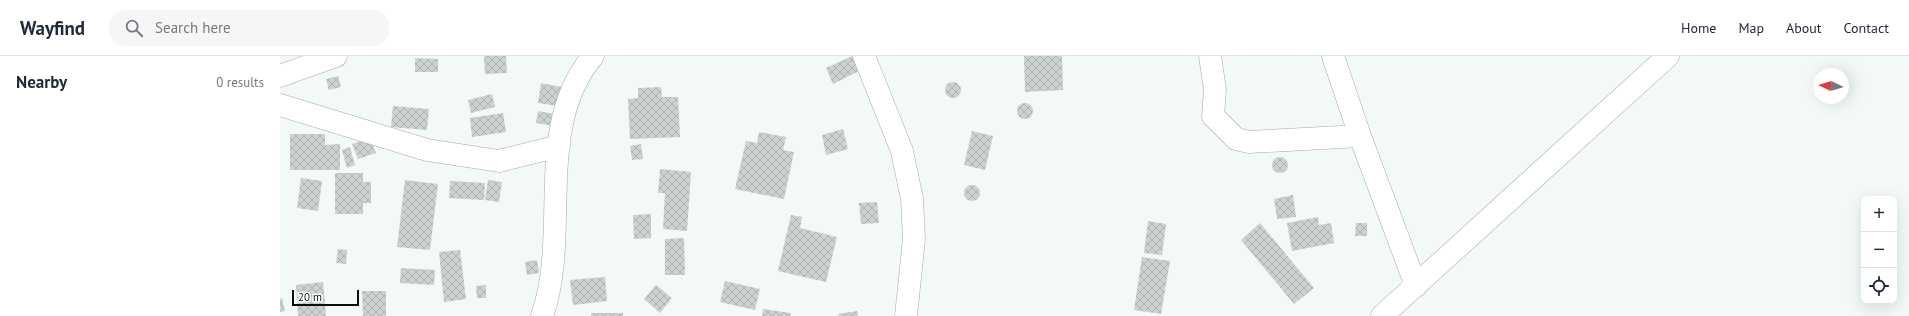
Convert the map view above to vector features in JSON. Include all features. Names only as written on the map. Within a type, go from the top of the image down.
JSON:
[{"type":"street","points":[[280,76],[336,56]]},
{"type":"street","points":[[542,316],[550,291],[553,272],[554,203],[560,128],[568,103],[582,69],[593,56]]},
{"type":"street","points":[[864,56],[902,152],[912,199],[914,239],[906,316]]},
{"type":"street","points":[[1210,56],[1215,90],[1213,116],[1236,139],[1249,142],[1360,136]]},
{"type":"street","points":[[1333,56],[1360,136],[1416,286]]},
{"type":"street","points":[[1382,316],[1668,56]]},
{"type":"street","points":[[280,105],[427,150],[499,161],[559,146]]},
{"type":"building","points":[[484,56],[506,56],[507,73],[485,74]]},
{"type":"building","points":[[852,56],[859,71],[833,84],[826,68]]},
{"type":"building","points":[[1024,56],[1062,56],[1063,90],[1025,92]]},
{"type":"building","points":[[415,58],[438,59],[438,72],[415,72]]},
{"type":"building","points":[[338,76],[341,87],[329,90],[326,79]]},
{"type":"building","points":[[950,82],[956,82],[961,87],[959,96],[956,98],[950,98],[945,93],[945,87]]},
{"type":"building","points":[[541,83],[561,87],[558,106],[538,103]]},
{"type":"building","points":[[661,87],[662,97],[678,97],[680,137],[630,139],[628,99],[638,98],[638,88]]},
{"type":"building","points":[[492,94],[495,107],[471,113],[468,100]]},
{"type":"building","points":[[1022,103],[1028,103],[1033,108],[1031,117],[1028,119],[1022,119],[1017,114],[1017,108]]},
{"type":"building","points":[[393,106],[429,109],[427,130],[391,127]]},
{"type":"building","points":[[538,111],[554,114],[553,126],[536,123]]},
{"type":"building","points":[[503,113],[506,132],[472,137],[470,118]]},
{"type":"building","points":[[843,129],[848,149],[826,155],[822,135]]},
{"type":"building","points":[[972,131],[993,136],[985,170],[964,165]]},
{"type":"building","points":[[759,132],[786,137],[783,150],[794,152],[784,199],[735,189],[746,141],[757,143]]},
{"type":"building","points":[[290,134],[325,134],[325,145],[340,144],[340,170],[290,170]]},
{"type":"building","points":[[370,138],[376,153],[358,159],[352,144]]},
{"type":"building","points":[[641,144],[643,159],[632,160],[630,146]]},
{"type":"building","points":[[350,147],[355,165],[347,168],[342,150]]},
{"type":"building","points":[[1277,157],[1283,157],[1288,162],[1286,171],[1283,173],[1277,173],[1272,168],[1272,162]]},
{"type":"building","points":[[660,169],[691,172],[687,231],[663,229],[665,193],[658,193]]},
{"type":"building","points":[[335,173],[363,173],[363,182],[371,182],[371,203],[363,203],[363,214],[335,214]]},
{"type":"building","points":[[301,178],[322,181],[318,211],[297,208]]},
{"type":"building","points":[[405,180],[438,184],[430,250],[397,247]]},
{"type":"building","points":[[488,180],[502,182],[499,202],[485,200]]},
{"type":"building","points":[[450,181],[485,183],[484,200],[449,198]]},
{"type":"building","points":[[969,185],[975,185],[980,190],[978,199],[975,201],[969,201],[964,196],[964,190]]},
{"type":"building","points":[[1293,195],[1296,217],[1277,219],[1274,199]]},
{"type":"building","points":[[877,202],[879,223],[861,224],[859,203]]},
{"type":"building","points":[[651,214],[651,238],[634,239],[633,215]]},
{"type":"building","points":[[791,215],[802,217],[800,228],[837,237],[826,282],[778,271]]},
{"type":"building","points":[[1318,217],[1319,225],[1331,223],[1334,243],[1292,251],[1287,223]]},
{"type":"building","points":[[1148,221],[1166,224],[1162,255],[1144,253]]},
{"type":"building","points":[[1260,223],[1314,288],[1294,304],[1241,240]]},
{"type":"building","points":[[1356,223],[1367,223],[1367,236],[1355,236]]},
{"type":"building","points":[[684,238],[685,275],[665,275],[665,239]]},
{"type":"building","points":[[338,249],[347,250],[346,264],[336,263]]},
{"type":"building","points":[[460,250],[466,299],[444,302],[439,252]]},
{"type":"building","points":[[1142,257],[1170,261],[1161,314],[1134,310]]},
{"type":"building","points":[[537,260],[539,273],[527,275],[525,262]]},
{"type":"building","points":[[401,268],[435,270],[434,285],[400,283]]},
{"type":"building","points":[[605,277],[607,301],[573,305],[570,280]]},
{"type":"building","points":[[725,281],[760,289],[755,310],[720,302]]},
{"type":"building","points":[[323,282],[326,316],[298,316],[296,285]]},
{"type":"building","points":[[486,285],[486,298],[477,298],[476,286]]},
{"type":"building","points":[[656,285],[672,298],[660,313],[644,299]]},
{"type":"building","points":[[362,291],[386,291],[386,316],[363,316]]},
{"type":"building","points":[[282,298],[285,311],[280,312],[280,299]]},
{"type":"building","points":[[763,309],[791,313],[790,316],[762,316]]},
{"type":"building","points":[[857,311],[858,316],[839,316],[838,314]]},
{"type":"building","points":[[591,313],[623,313],[623,316],[591,316]]}]
